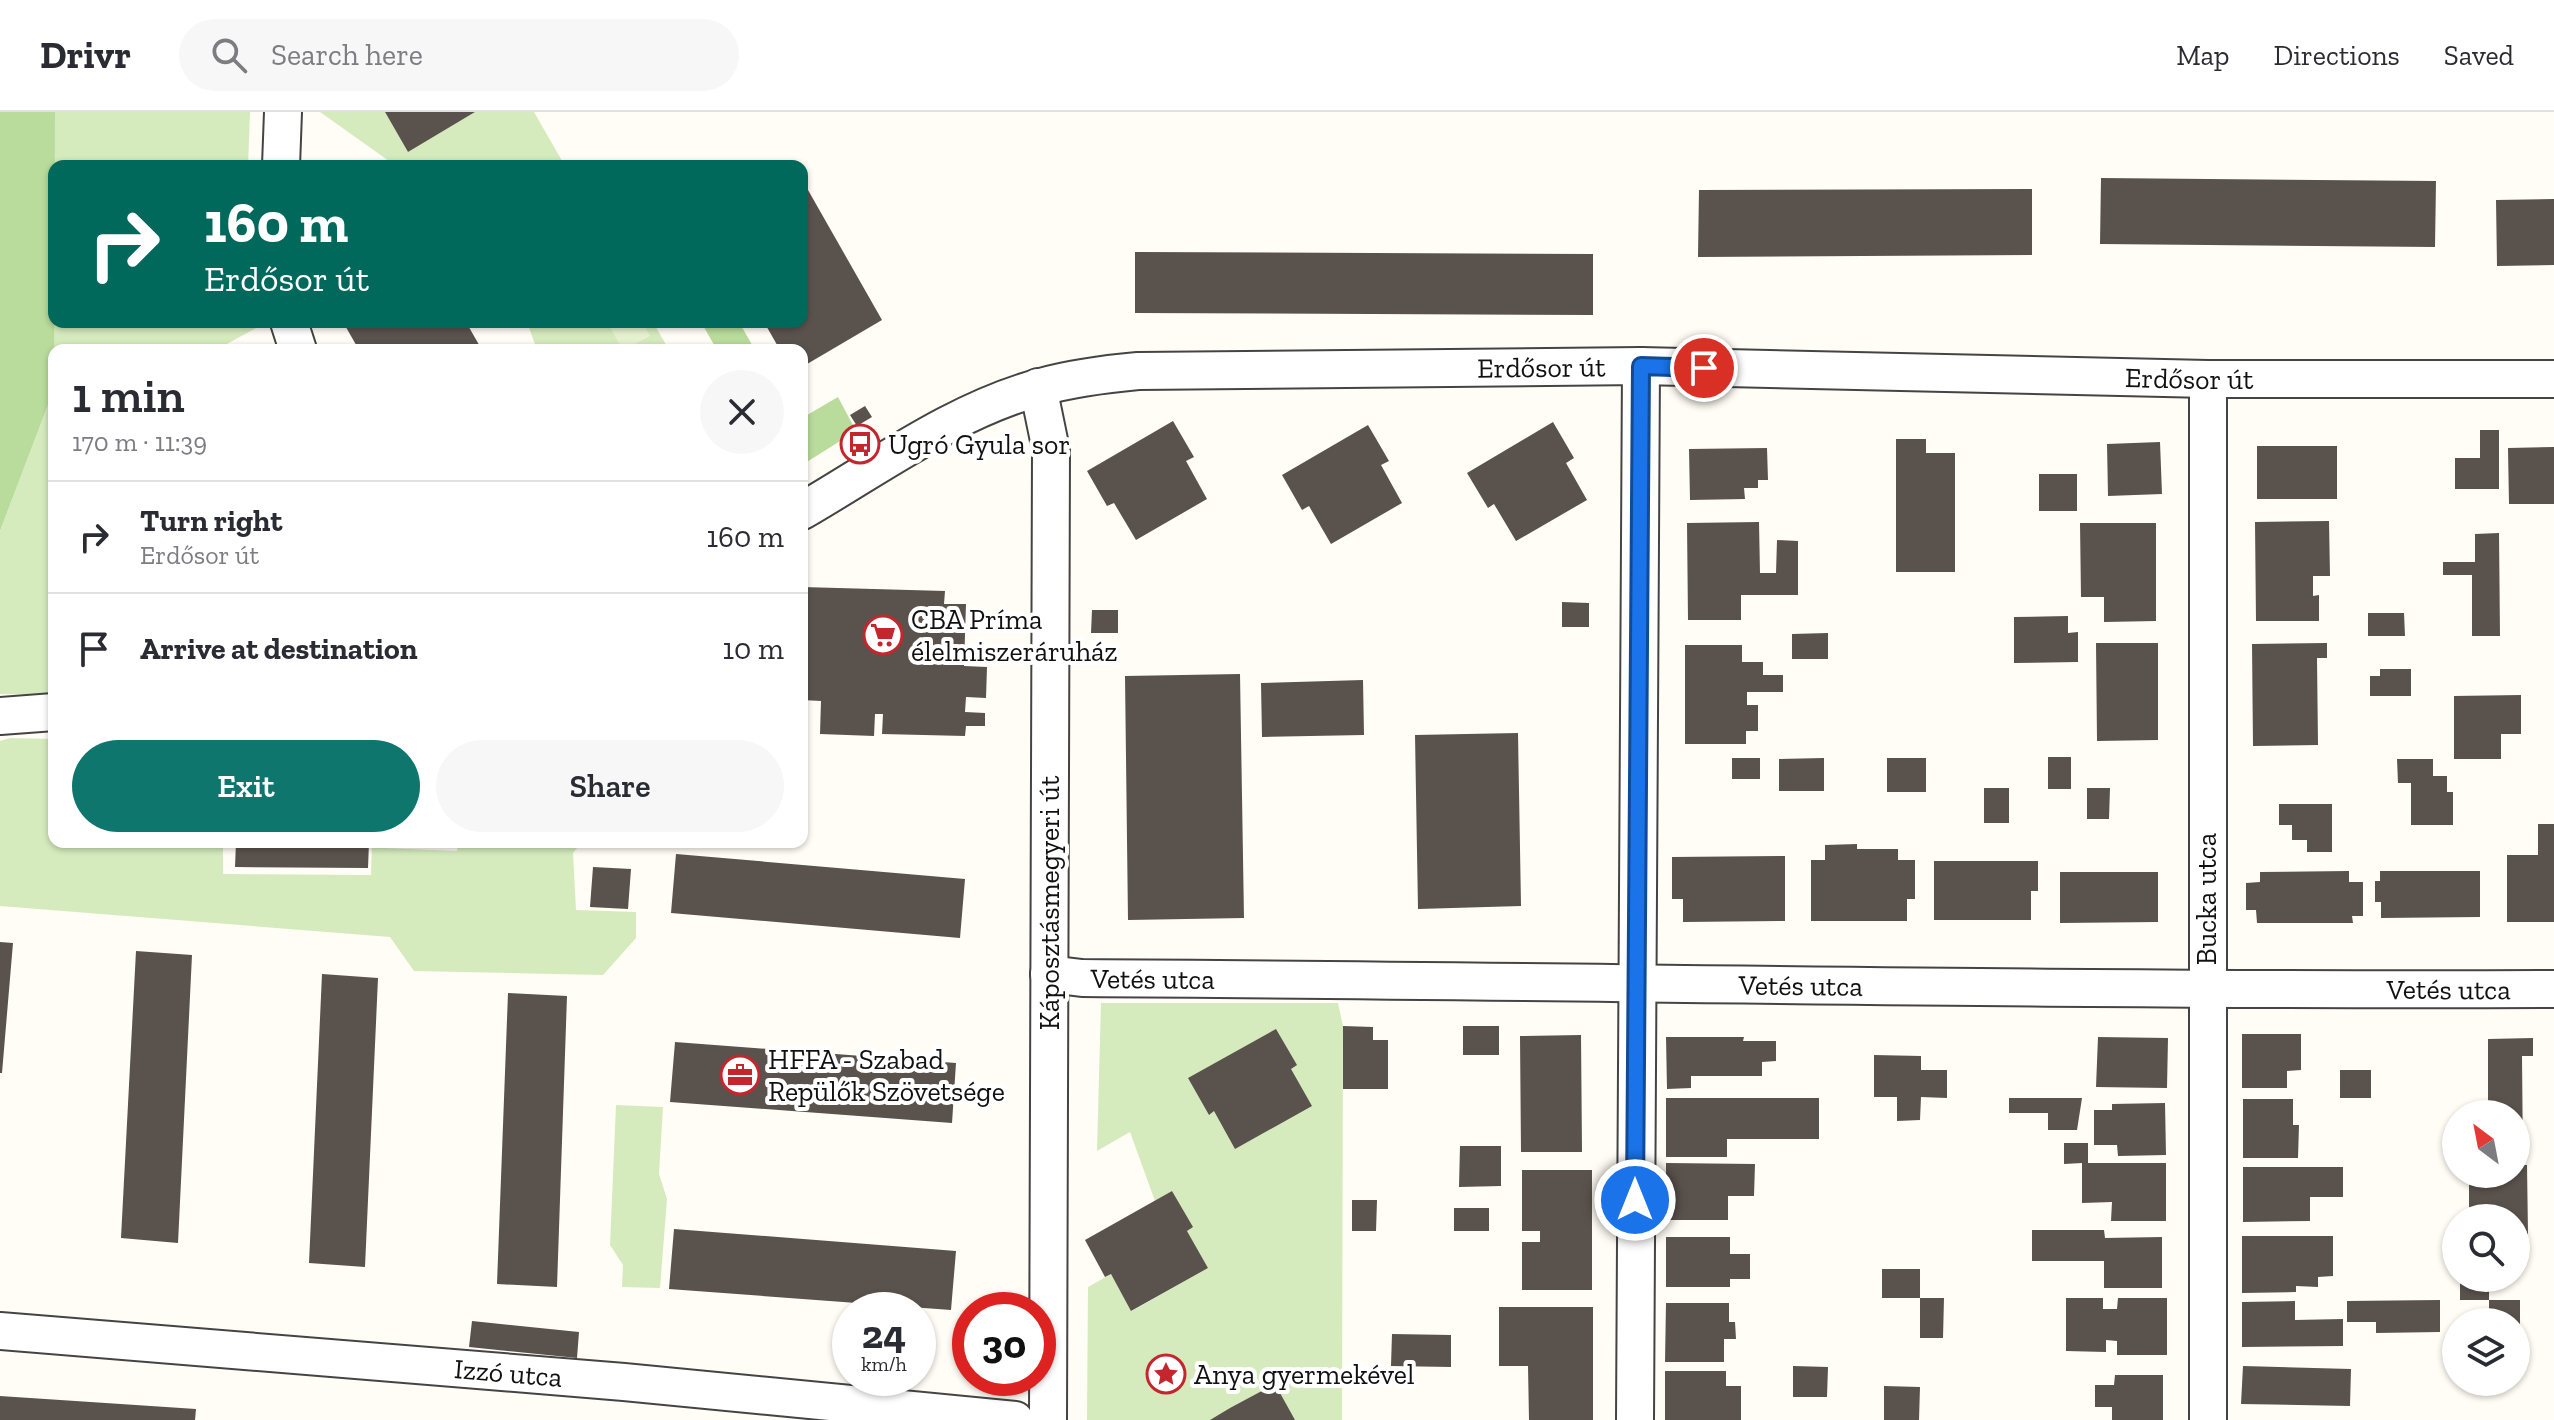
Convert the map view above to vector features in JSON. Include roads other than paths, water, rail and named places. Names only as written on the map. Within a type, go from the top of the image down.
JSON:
[{"type":"street","points":[[281,160],[283,112]]},
{"type":"street","points":[[1635,1420],[1635,981],[1641,366]]},
{"type":"street","name":"Erdősor út","points":[[808,507],[951,424],[1038,387],[1087,376],[1138,371],[1641,366],[2208,379],[2554,379]]},
{"type":"street","name":"Bucka utca","points":[[2208,379],[2208,1420]]},
{"type":"street","name":"Káposztásmegyeri út","points":[[1038,387],[1051,450],[1048,1420]]},
{"type":"street","points":[[0,716],[48,712]]},
{"type":"street","name":"Vetés utca","points":[[1049,974],[1098,978],[1635,981],[2206,990],[2554,989]]},
{"type":"street","name":"Izzó utca","points":[[0,1331],[624,1382],[1015,1420]]},
{"type":"place","name":"Ugró Gyula sor","points":[[860,444]]},
{"type":"place","name":"CBA Príma élelmiszeráruház","points":[[883,635]]},
{"type":"place","name":"HFFA - Szabad Repülők Szövetsége","points":[[740,1075]]},
{"type":"place","name":"Anya gyermekével","points":[[1166,1374]]}]
